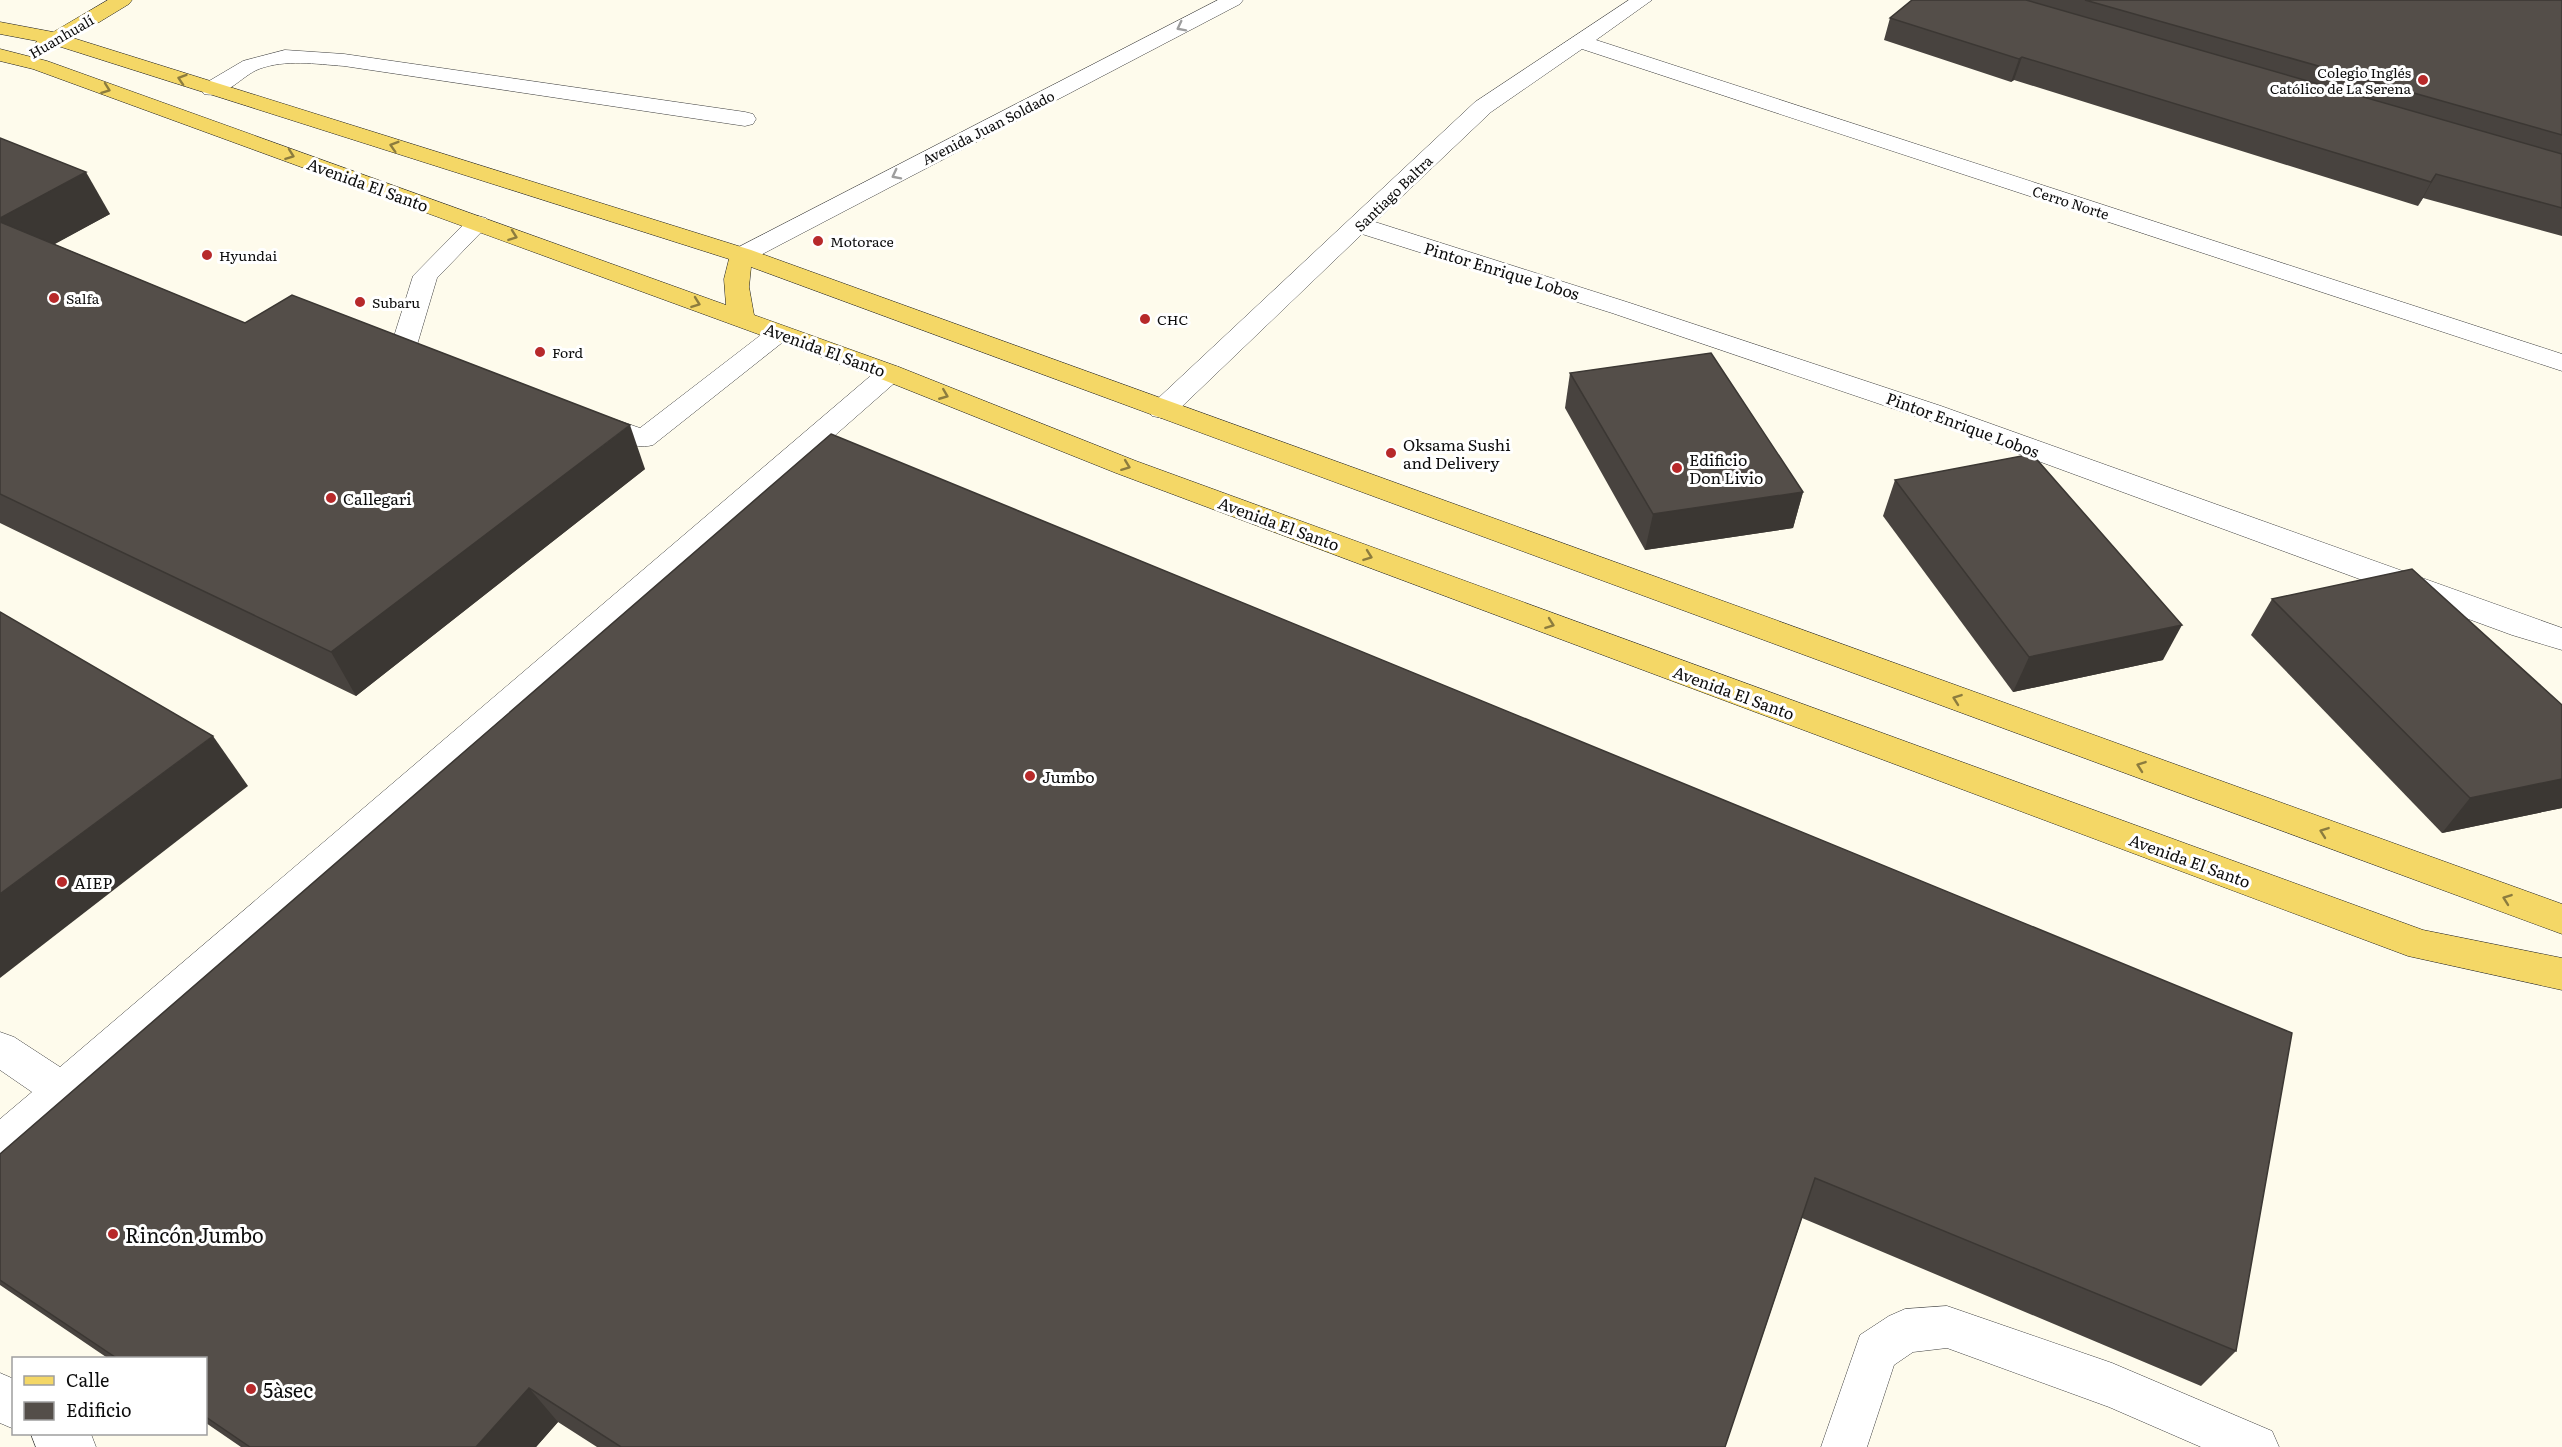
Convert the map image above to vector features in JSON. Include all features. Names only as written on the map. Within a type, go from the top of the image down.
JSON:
[{"type":"main road","name":"Huanhualí","points":[[6,62],[56,39],[122,0]]},
{"type":"main road","points":[[0,28],[56,39],[742,255],[2562,919]]},
{"type":"main road","name":"Avenida El Santo","points":[[6,62],[40,65],[890,373],[1126,467],[2421,945],[2562,974]]},
{"type":"main road","points":[[742,255],[736,270],[735,286],[743,320]]},
{"type":"street","name":"Avenida Juan Soldado","points":[[742,255],[1233,0]]},
{"type":"street","name":"Santiago Baltra","points":[[1162,410],[1483,107],[1642,0]]},
{"type":"street","name":"Cerro Norte","points":[[1580,42],[2562,363]]},
{"type":"street","points":[[212,89],[250,65],[285,56],[344,60],[745,119]]},
{"type":"street","points":[[458,370],[403,349],[425,276],[478,223]]},
{"type":"street","name":"Pintor Enrique Lobos","points":[[1359,225],[1621,308],[1931,412],[2523,627],[2562,639]]},
{"type":"street","points":[[566,410],[643,439],[779,333]]},
{"type":"street","points":[[0,1144],[890,373]]},
{"type":"street","points":[[0,1049],[62,1090]]},
{"type":"street","points":[[1844,1447],[1876,1351],[1905,1331],[1947,1327],[2112,1386],[2256,1447]]},
{"type":"street","points":[[55,1435],[73,1447]]},
{"type":"building","points":[[1912,0],[2026,0],[2562,154],[2562,208],[2436,174],[2431,182],[2022,57],[2019,59],[1890,18]]},
{"type":"building","name":"Colegio Inglés Católico de La Serena","points":[[2085,0],[2562,0],[2562,135]]},
{"type":"building","points":[[0,138],[86,172],[0,218]]},
{"type":"building","name":"Callegari","points":[[0,222],[245,323],[292,295],[630,425],[331,652],[0,494]]},
{"type":"building","name":"Edificio Don Livio","points":[[1711,353],[1803,492],[1653,514],[1570,373]]},
{"type":"building","name":"Jumbo","points":[[831,434],[2292,1033],[2236,1351],[1815,1178],[1725,1447],[621,1447],[529,1388],[476,1447],[250,1447],[207,1418],[207,1357],[115,1357],[0,1280],[0,1154]]},
{"type":"building","points":[[2032,454],[2182,625],[2029,657],[1895,480]]},
{"type":"building","points":[[2412,569],[2562,705],[2562,779],[2470,798],[2272,599]]},
{"type":"building","points":[[0,612],[213,736],[0,894]]},
{"type":"place","name":"Colegio Inglés Católico de La Serena","points":[[2423,80]]},
{"type":"place","name":"Motorace","points":[[818,241]]},
{"type":"place","name":"Hyundai","points":[[207,255]]},
{"type":"place","name":"Salfa","points":[[54,298]]},
{"type":"place","name":"Subaru","points":[[360,302]]},
{"type":"place","name":"CHC","points":[[1145,319]]},
{"type":"place","name":"Ford","points":[[540,352]]},
{"type":"place","name":"Oksama Sushi and Delivery","points":[[1391,453]]},
{"type":"place","name":"Edificio Don Livio","points":[[1677,468]]},
{"type":"place","name":"Callegari","points":[[331,498]]},
{"type":"place","name":"Jumbo","points":[[1030,776]]},
{"type":"place","name":"AIEP","points":[[62,882]]},
{"type":"place","name":"Rincón Jumbo","points":[[113,1234]]},
{"type":"place","name":"5àsec","points":[[251,1389]]}]
